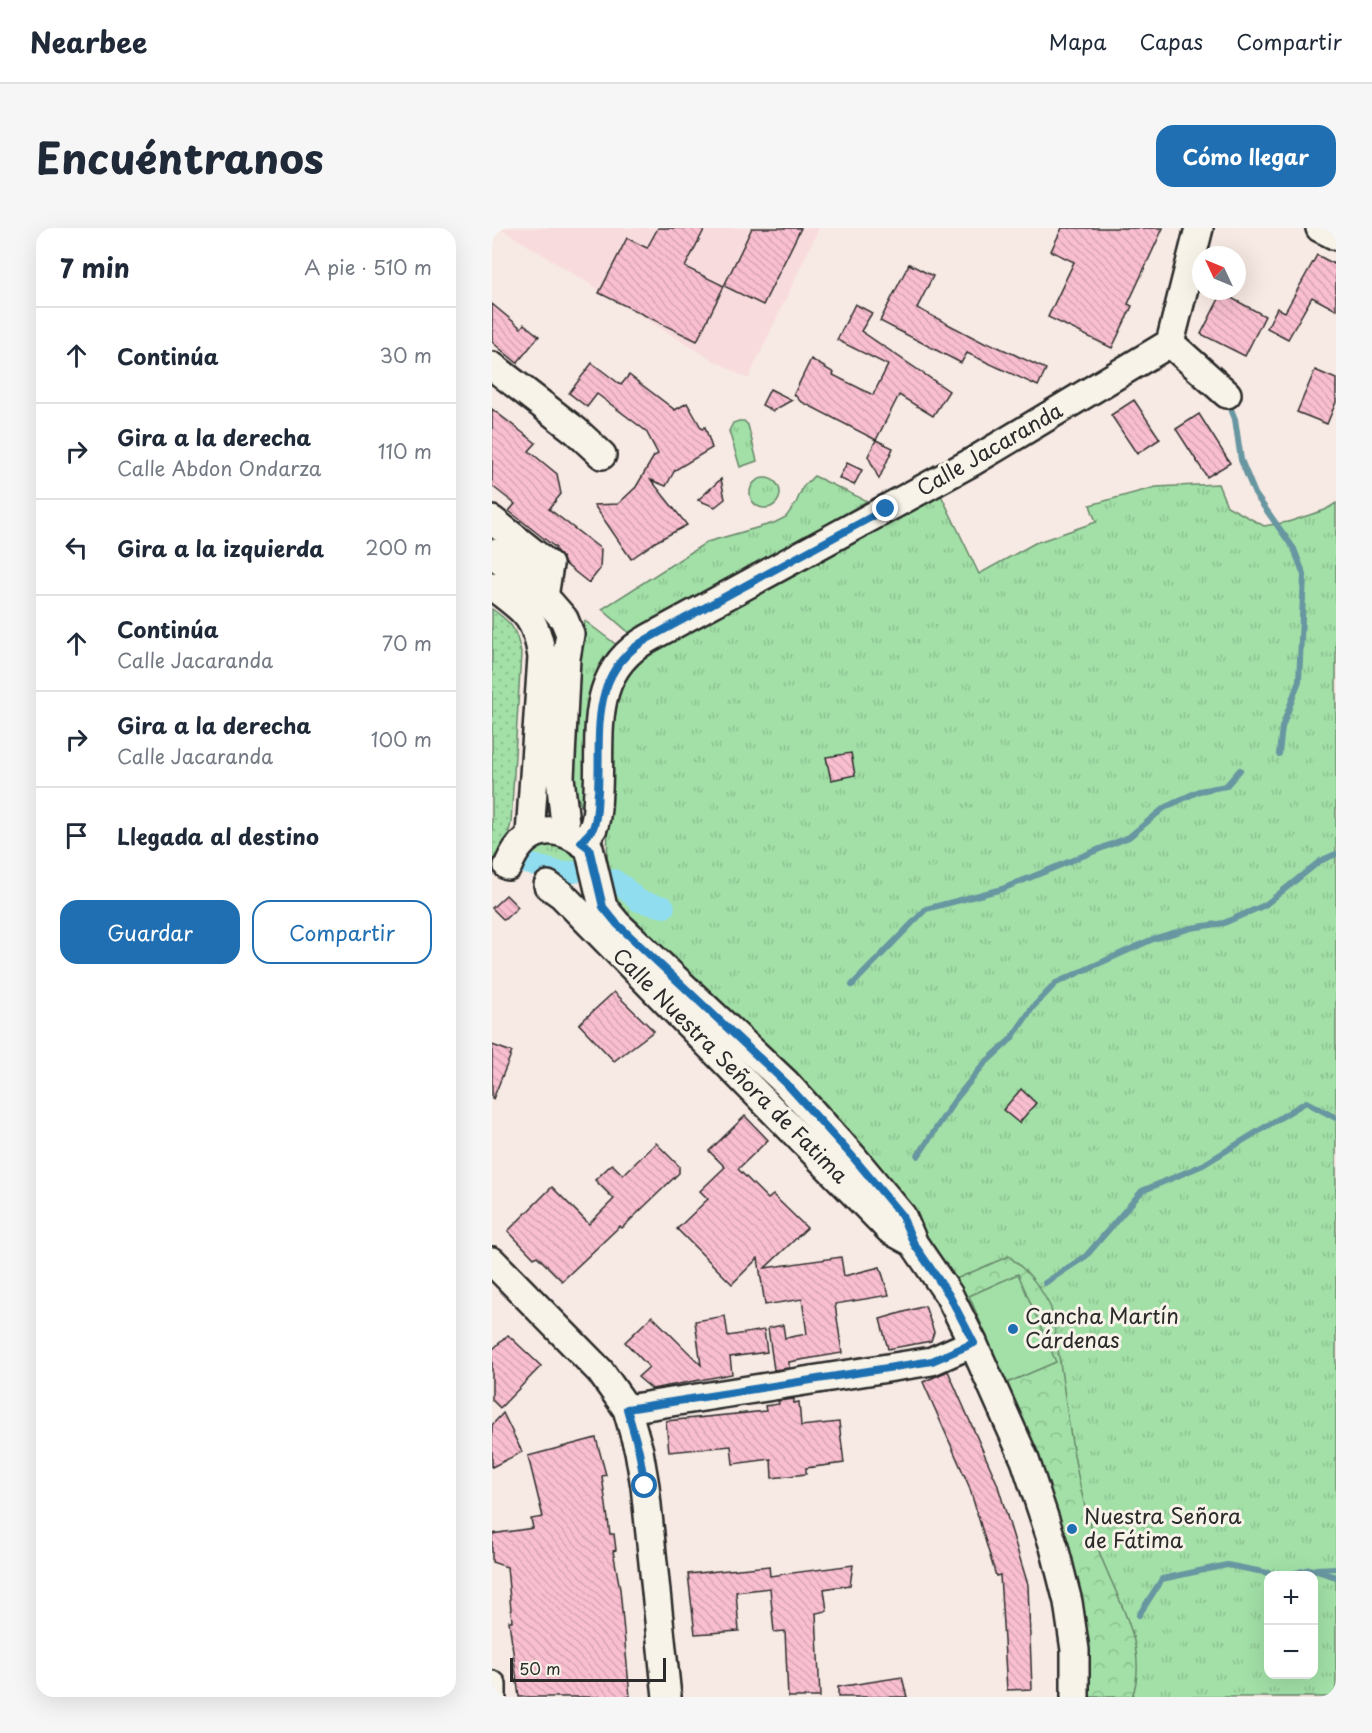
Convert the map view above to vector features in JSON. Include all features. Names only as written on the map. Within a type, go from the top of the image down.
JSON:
[{"type":"street","points":[[1199,228],[1170,343],[1227,394]]},
{"type":"street","points":[[1320,228],[1336,236]]},
{"type":"street","name":"Calle Jacaranda","points":[[548,885],[568,888],[584,878],[580,845],[593,828],[597,811],[599,721],[603,695],[610,677],[636,645],[972,462],[1170,343]]},
{"type":"street","points":[[492,366],[576,431],[602,455]]},
{"type":"street","points":[[492,519],[549,565],[544,597]]},
{"type":"street","points":[[492,553],[544,597]]},
{"type":"street","points":[[492,586],[528,615],[539,637],[542,657],[530,835]]},
{"type":"street","name":"Calle Nuestra Señora de Fatima","points":[[544,597],[564,619],[570,634],[566,658],[560,777],[580,845],[603,907],[617,924],[786,1083],[902,1216],[914,1244],[949,1295],[974,1343],[1026,1460],[1054,1547],[1068,1602],[1075,1650],[1075,1697]]},
{"type":"street","points":[[548,885],[531,878],[500,872],[513,853],[530,835],[549,831],[580,845]]},
{"type":"street","name":"Calle Nuestra Señora de Fatima","points":[[548,885],[562,895],[890,1230],[914,1244]]},
{"type":"street","points":[[492,1262],[600,1371],[627,1409],[639,1451],[645,1486],[667,1697]]},
{"type":"street","points":[[627,1409],[932,1361],[974,1343]]},
{"type":"street","points":[[492,1685],[492,1696]]},
{"type":"shaded area","points":[[500,228],[819,228],[748,379],[699,352]]},
{"type":"green space","points":[[744,421],[748,425],[757,461],[740,467],[729,431],[733,423]]},
{"type":"green space","points":[[814,476],[867,501],[685,605],[634,637],[602,609],[707,542],[774,523],[786,517],[803,487]]},
{"type":"green space","points":[[765,478],[771,479],[779,487],[779,499],[771,507],[765,508],[759,507],[751,499],[750,493],[751,487],[759,479]]},
{"type":"green space","points":[[1218,484],[1227,506],[1264,526],[1288,522],[1325,510],[1336,503],[1336,1697],[1085,1697],[1009,1396],[956,1279],[905,1203],[616,909],[607,869],[610,711],[632,661],[941,495],[979,574],[1035,543],[1096,522],[1090,505],[1156,487]]},
{"type":"green space","points":[[492,609],[512,627],[521,653],[511,823],[505,847],[492,860]]},
{"type":"green space","points":[[585,621],[618,646],[585,818],[568,754],[574,646]]},
{"type":"green space","points":[[549,843],[569,849],[578,858],[579,871],[575,878],[553,880],[530,873],[518,864],[522,853]]},
{"type":"green space","points":[[1009,1256],[1033,1279],[1051,1308],[1082,1494],[1100,1554],[1129,1624],[1134,1642],[1137,1660],[1132,1697],[1085,1697],[1009,1396],[956,1279]]},
{"type":"green space","name":"Cancha Martín Cárdenas","points":[[1018,1274],[1056,1362],[1007,1383],[969,1296]]},
{"type":"building","points":[[658,228],[705,228],[685,267],[724,286],[697,341],[599,293],[627,238],[647,248]]},
{"type":"building","points":[[752,228],[801,228],[763,305],[724,286]]},
{"type":"building","points":[[1062,228],[1163,228],[1128,304],[1132,306],[1112,348],[1048,317],[1074,262],[1051,251]]},
{"type":"building","points":[[1317,255],[1336,265],[1336,310],[1312,297],[1288,339],[1267,328],[1277,308],[1285,312]]},
{"type":"building","points":[[909,264],[933,276],[917,308],[986,344],[987,342],[1046,369],[1038,386],[967,353],[961,363],[880,321]]},
{"type":"building","points":[[1218,300],[1235,300],[1265,316],[1245,356],[1201,334]]},
{"type":"building","points":[[492,304],[521,328],[524,324],[539,336],[517,363],[492,342]]},
{"type":"building","points":[[855,304],[872,313],[861,331],[949,391],[933,416],[899,395],[876,440],[800,401],[794,394],[811,359],[834,373],[833,375],[873,395],[888,365],[837,340]]},
{"type":"building","points":[[592,363],[621,385],[629,375],[675,410],[687,403],[702,429],[705,427],[712,448],[675,470],[666,486],[651,480],[687,525],[657,541],[631,559],[594,505],[618,504],[636,487],[654,456],[658,454],[646,431],[597,394],[587,407],[569,393]]},
{"type":"building","points":[[1315,370],[1336,379],[1336,402],[1327,424],[1297,412]]},
{"type":"building","points":[[770,389],[792,400],[773,411],[762,405]]},
{"type":"building","points":[[1134,400],[1160,439],[1137,454],[1111,415]]},
{"type":"building","points":[[492,409],[536,443],[529,451],[557,474],[561,494],[549,509],[601,549],[600,569],[589,583],[564,563],[556,548],[509,511],[515,504],[492,486]]},
{"type":"building","points":[[1199,414],[1230,463],[1207,477],[1176,429]]},
{"type":"building","points":[[876,440],[893,448],[879,479],[868,456]]},
{"type":"building","points":[[847,463],[862,470],[854,485],[839,478]]},
{"type":"building","points":[[721,479],[725,499],[715,507],[698,500]]},
{"type":"building","points":[[851,753],[855,775],[831,780],[826,757]]},
{"type":"building","points":[[506,895],[518,907],[504,920],[492,908]]},
{"type":"building","points":[[614,992],[654,1031],[614,1061],[579,1024]]},
{"type":"building","points":[[492,1045],[512,1052],[493,1099],[492,1099]]},
{"type":"building","points":[[1021,1089],[1036,1103],[1019,1123],[1003,1110]]},
{"type":"building","points":[[745,1116],[768,1140],[738,1169],[768,1199],[773,1195],[807,1228],[765,1268],[841,1257],[844,1276],[880,1267],[889,1295],[835,1304],[842,1353],[789,1362],[789,1368],[774,1370],[768,1328],[783,1325],[785,1338],[807,1334],[802,1299],[765,1305],[758,1258],[732,1284],[677,1229],[708,1199],[700,1191],[725,1167],[709,1151]]},
{"type":"building","points":[[656,1143],[679,1166],[679,1173],[562,1281],[537,1256],[534,1258],[508,1231],[552,1187],[589,1224],[614,1199],[595,1180],[612,1164],[623,1175]]},
{"type":"building","points":[[925,1306],[934,1332],[931,1341],[888,1349],[880,1319]]},
{"type":"building","points":[[652,1316],[701,1365],[695,1321],[725,1316],[728,1336],[764,1330],[767,1352],[730,1357],[732,1374],[652,1389],[638,1377],[649,1367],[625,1342]]},
{"type":"building","points":[[508,1335],[541,1366],[500,1408],[492,1400],[492,1350]]},
{"type":"building","points":[[948,1371],[997,1483],[1028,1585],[1032,1689],[1007,1690],[1000,1575],[996,1576],[969,1486],[923,1382]]},
{"type":"building","points":[[794,1399],[794,1403],[799,1402],[801,1426],[839,1422],[844,1463],[806,1468],[806,1474],[772,1478],[771,1459],[733,1464],[731,1446],[669,1452],[666,1421],[766,1411],[765,1406],[779,1404],[778,1401]]},
{"type":"building","points":[[503,1413],[522,1452],[492,1467],[492,1425]]},
{"type":"building","points":[[596,1438],[606,1475],[602,1476],[610,1534],[614,1534],[616,1550],[613,1551],[620,1589],[630,1697],[519,1697],[509,1621],[512,1621],[507,1567],[492,1562],[492,1534],[533,1528],[531,1519],[543,1517],[528,1456]]},
{"type":"building","points":[[853,1565],[850,1585],[824,1589],[827,1611],[816,1613],[820,1697],[788,1697],[785,1631],[774,1632],[770,1588],[736,1592],[739,1631],[695,1634],[688,1574],[769,1566],[770,1576]]},
{"type":"building","points":[[902,1677],[907,1697],[838,1697],[838,1687]]},
{"type":"waterway","points":[[1227,399],[1235,419],[1241,460],[1255,494],[1294,549],[1304,575],[1299,681],[1282,727],[1279,754]]},
{"type":"waterway","points":[[852,985],[926,909],[1002,889],[1129,837],[1164,808],[1199,791],[1226,786],[1240,770]]},
{"type":"waterway","points":[[918,1156],[955,1100],[984,1064],[1011,1039],[1033,1007],[1056,983],[1153,939],[1191,928],[1224,923],[1265,905],[1320,861],[1336,854]]},
{"type":"waterway","points":[[526,863],[563,873],[574,872]]},
{"type":"waterway","points":[[614,880],[639,901],[664,907]]},
{"type":"waterway","points":[[1045,1283],[1086,1256],[1142,1191],[1203,1165],[1306,1102],[1336,1118]]},
{"type":"waterway","points":[[1139,1615],[1162,1579],[1227,1565],[1264,1572]]},
{"type":"waterway","points":[[1316,1569],[1336,1568]]},
{"type":"waterway","points":[[1303,1571],[1310,1569],[1316,1571]]},
{"type":"waterway","points":[[1318,1571],[1336,1577]]},
{"type":"place","name":"Cancha Martín Cárdenas","points":[[1013,1329]]},
{"type":"place","name":"Nuestra Señora de Fátima","points":[[1072,1529]]},
{"type":"route","points":[[645,1486],[639,1451],[627,1409],[932,1361],[974,1343],[949,1295],[914,1244],[902,1216],[852,1156],[786,1083],[617,924],[603,907],[589,848],[581,842],[593,828],[597,811],[599,721],[603,695],[610,677],[621,661],[636,645],[886,509]]}]
